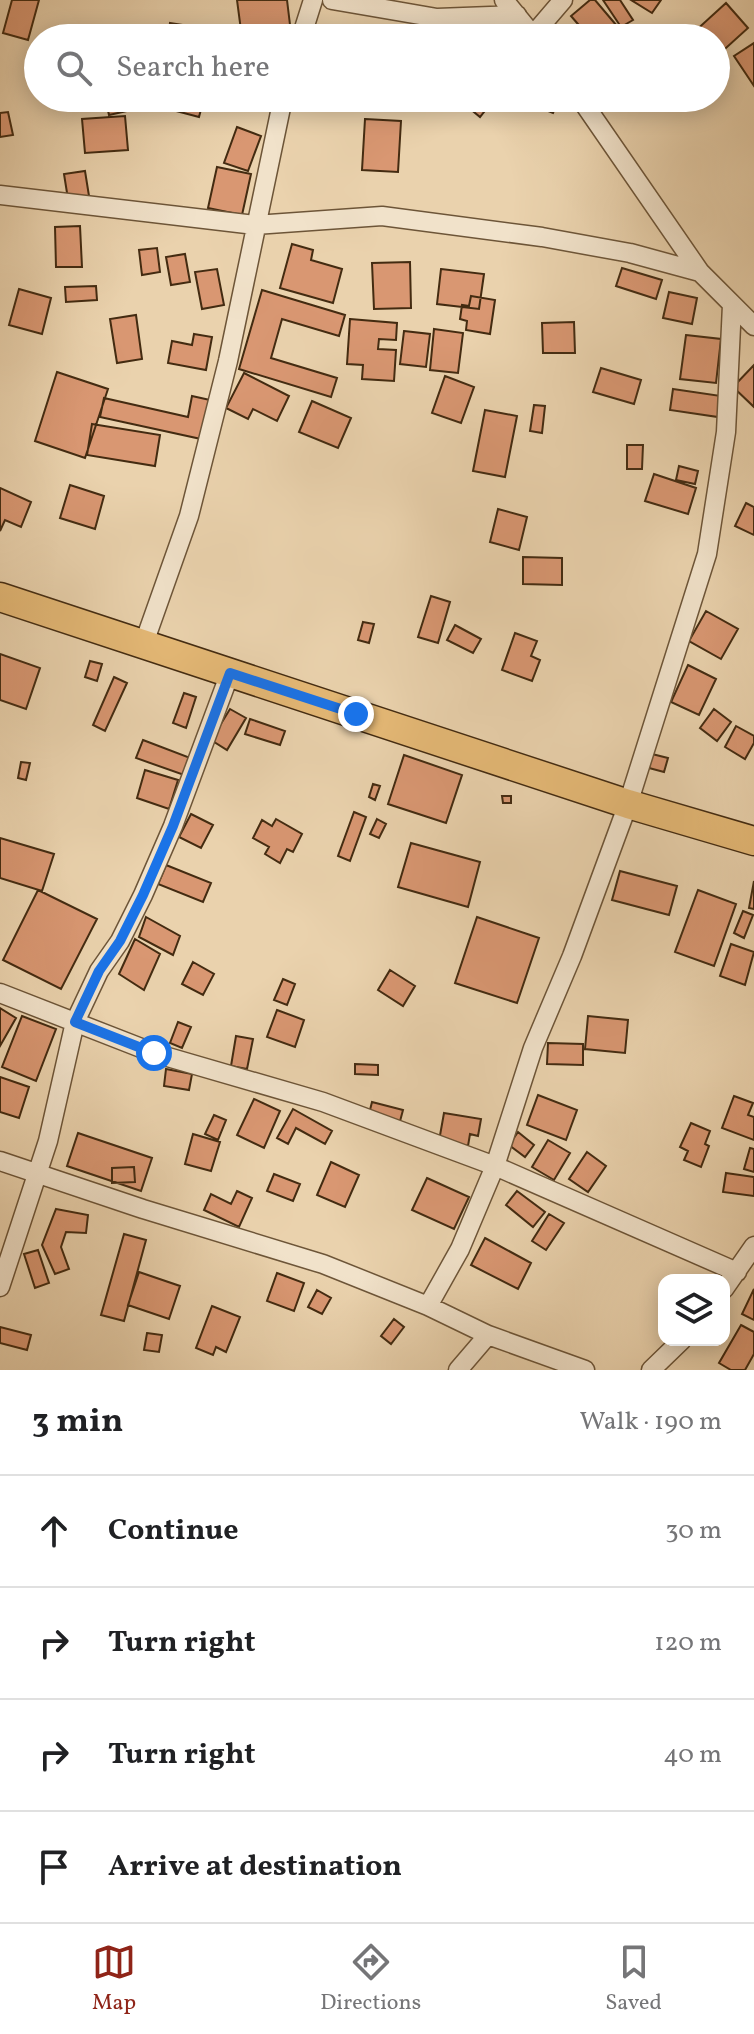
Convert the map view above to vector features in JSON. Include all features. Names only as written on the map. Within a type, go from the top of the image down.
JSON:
[{"type":"main road","points":[[0,597],[628,804],[754,841]]},
{"type":"street","points":[[305,24],[313,0]]},
{"type":"street","points":[[332,0],[437,18],[517,15]]},
{"type":"street","points":[[504,0],[524,24]]},
{"type":"street","points":[[544,24],[563,0]]},
{"type":"street","points":[[144,643],[189,516],[228,361],[280,112]]},
{"type":"street","points":[[428,1306],[460,1249],[495,1166],[533,1048],[572,956],[628,804],[707,554],[746,313],[700,272],[590,112]]},
{"type":"street","points":[[0,195],[255,225],[382,216],[542,237],[630,253],[700,272]]},
{"type":"street","points":[[0,1287],[48,1141],[75,1022],[99,971],[120,941],[149,882],[230,673]]},
{"type":"street","points":[[0,993],[167,1057],[323,1102],[495,1166],[737,1272]]},
{"type":"street","points":[[0,1161],[323,1264],[428,1306],[488,1335],[585,1370]]},
{"type":"street","points":[[730,1281],[754,1246]]},
{"type":"street","points":[[458,1370],[488,1335]]},
{"type":"street","points":[[651,1370],[676,1346]]},
{"type":"building","points":[[12,0],[39,0],[32,24],[24,24],[24,39],[3,33]]},
{"type":"building","points":[[237,0],[287,0],[290,24],[240,24]]},
{"type":"building","points":[[590,0],[595,0],[615,24],[578,24],[571,16]]},
{"type":"building","points":[[603,0],[620,0],[633,20],[619,24]]},
{"type":"building","points":[[631,0],[661,0],[652,13]]},
{"type":"building","points":[[726,3],[748,28],[730,44],[730,24],[703,24]]},
{"type":"building","points":[[754,43],[754,86],[734,56]]},
{"type":"building","points":[[8,112],[13,135],[0,137],[0,113]]},
{"type":"building","points":[[180,112],[200,112],[199,117]]},
{"type":"building","points":[[125,116],[128,150],[85,153],[82,119]]},
{"type":"building","points":[[365,119],[401,121],[398,172],[362,170]]},
{"type":"building","points":[[237,127],[261,136],[248,171],[224,163]]},
{"type":"building","points":[[217,167],[251,174],[242,215],[208,208]]},
{"type":"building","points":[[85,171],[89,196],[68,199],[64,174]]},
{"type":"building","points":[[80,226],[82,267],[56,267],[55,227]]},
{"type":"building","points":[[292,244],[313,250],[311,260],[342,269],[333,303],[280,288]]},
{"type":"building","points":[[157,248],[160,272],[142,275],[139,250]]},
{"type":"building","points":[[185,254],[190,282],[171,285],[166,257]]},
{"type":"building","points":[[410,262],[411,308],[374,309],[372,263]]},
{"type":"building","points":[[622,268],[662,280],[656,299],[616,286]]},
{"type":"building","points":[[217,269],[224,305],[202,309],[195,272]]},
{"type":"building","points":[[441,269],[484,274],[479,309],[437,304]]},
{"type":"building","points":[[96,286],[97,300],[66,302],[65,287]]},
{"type":"building","points":[[19,289],[51,298],[42,334],[9,325]]},
{"type":"building","points":[[262,290],[345,315],[339,336],[282,319],[271,358],[337,378],[331,397],[239,369]]},
{"type":"building","points":[[669,292],[697,298],[692,324],[663,318]]},
{"type":"building","points":[[471,296],[495,300],[490,334],[466,330],[467,321],[460,319],[462,305],[469,306]]},
{"type":"building","points":[[136,315],[142,359],[117,363],[110,319]]},
{"type":"building","points":[[350,319],[397,323],[396,340],[379,339],[378,349],[396,350],[394,381],[362,379],[363,365],[347,364]]},
{"type":"building","points":[[574,322],[575,353],[543,353],[542,323]]},
{"type":"building","points":[[434,329],[463,333],[458,373],[430,370]]},
{"type":"building","points":[[404,331],[430,334],[426,367],[400,364]]},
{"type":"building","points":[[194,334],[212,337],[206,370],[168,363],[172,341],[192,345]]},
{"type":"building","points":[[686,335],[721,339],[716,383],[680,379]]},
{"type":"building","points":[[754,365],[754,407],[733,387]]},
{"type":"building","points":[[601,368],[641,380],[634,404],[593,392]]},
{"type":"building","points":[[57,372],[108,389],[85,458],[35,441]]},
{"type":"building","points":[[244,373],[289,396],[277,421],[253,409],[248,419],[226,408]]},
{"type":"building","points":[[445,376],[474,387],[461,423],[432,413]]},
{"type":"building","points":[[673,389],[721,396],[718,417],[670,410]]},
{"type":"building","points":[[192,396],[210,400],[201,439],[100,417],[104,398],[188,417]]},
{"type":"building","points":[[312,401],[351,418],[338,448],[299,432]]},
{"type":"building","points":[[534,405],[545,406],[542,433],[530,431]]},
{"type":"building","points":[[485,410],[517,416],[505,477],[473,471]]},
{"type":"building","points":[[92,424],[160,435],[155,466],[87,455]]},
{"type":"building","points":[[627,445],[643,445],[642,469],[627,469]]},
{"type":"building","points":[[679,466],[698,471],[695,484],[676,480]]},
{"type":"building","points":[[654,474],[696,488],[688,514],[645,501]]},
{"type":"building","points":[[70,485],[104,496],[95,529],[60,518]]},
{"type":"building","points":[[0,488],[31,502],[21,527],[5,520],[0,531]]},
{"type":"building","points":[[746,503],[754,507],[754,535],[735,526]]},
{"type":"building","points":[[498,509],[527,517],[519,550],[490,542]]},
{"type":"building","points":[[523,557],[562,558],[562,585],[523,584]]},
{"type":"building","points":[[431,596],[450,602],[438,643],[418,637]]},
{"type":"building","points":[[706,611],[738,629],[721,659],[689,641]]},
{"type":"building","points":[[363,622],[374,624],[369,643],[358,640]]},
{"type":"building","points":[[455,625],[481,639],[473,653],[447,640]]},
{"type":"building","points":[[515,633],[537,641],[531,656],[540,660],[532,681],[502,670]]},
{"type":"building","points":[[0,654],[40,668],[26,709],[0,700]]},
{"type":"building","points":[[90,661],[102,664],[97,681],[85,677]]},
{"type":"building","points":[[688,665],[716,679],[699,715],[671,702]]},
{"type":"building","points":[[114,677],[127,683],[105,731],[93,725]]},
{"type":"building","points":[[184,693],[196,697],[186,728],[173,723]]},
{"type":"building","points":[[230,709],[246,718],[227,750],[211,740]]},
{"type":"building","points":[[714,709],[731,722],[717,741],[700,728]]},
{"type":"building","points":[[250,719],[285,731],[280,745],[245,734]]},
{"type":"building","points":[[736,726],[754,736],[754,743],[745,759],[725,747]]},
{"type":"building","points":[[143,740],[193,759],[187,776],[136,758]]},
{"type":"building","points":[[652,754],[668,758],[664,772],[649,768]]},
{"type":"building","points":[[404,755],[462,775],[446,823],[388,804]]},
{"type":"building","points":[[21,762],[30,763],[26,780],[18,778]]},
{"type":"building","points":[[145,770],[178,780],[169,809],[137,798]]},
{"type":"building","points":[[373,784],[380,786],[375,800],[369,797]]},
{"type":"building","points":[[502,796],[511,796],[511,803],[503,803]]},
{"type":"building","points":[[354,812],[366,817],[350,861],[338,856]]},
{"type":"building","points":[[191,814],[213,825],[201,848],[179,837]]},
{"type":"building","points":[[276,819],[302,834],[293,852],[287,849],[280,863],[265,854],[269,847],[253,838],[262,820],[272,826]]},
{"type":"building","points":[[377,819],[386,824],[379,838],[370,834]]},
{"type":"building","points":[[0,838],[54,854],[42,891],[0,878]]},
{"type":"building","points":[[411,843],[480,862],[468,907],[398,887]]},
{"type":"building","points":[[166,865],[211,883],[203,902],[158,884]]},
{"type":"building","points":[[620,871],[677,886],[669,915],[612,900]]},
{"type":"building","points":[[754,881],[754,909],[749,908]]},
{"type":"building","points":[[38,890],[97,919],[61,989],[3,960]]},
{"type":"building","points":[[698,890],[736,904],[714,966],[675,952]]},
{"type":"building","points":[[743,911],[753,915],[744,938],[734,933]]},
{"type":"building","points":[[146,917],[180,936],[173,955],[139,937]]},
{"type":"building","points":[[477,917],[539,938],[517,1003],[455,983]]},
{"type":"building","points":[[135,939],[160,954],[144,990],[119,974]]},
{"type":"building","points":[[731,944],[754,952],[745,985],[720,976]]},
{"type":"building","points":[[193,962],[214,974],[203,995],[182,984]]},
{"type":"building","points":[[390,970],[415,986],[403,1006],[378,990]]},
{"type":"building","points":[[283,979],[295,984],[287,1005],[274,1000]]},
{"type":"building","points":[[0,1008],[16,1018],[0,1046]]},
{"type":"building","points":[[277,1010],[304,1020],[295,1047],[267,1037]]},
{"type":"building","points":[[22,1016],[56,1029],[36,1081],[2,1067]]},
{"type":"building","points":[[588,1016],[628,1020],[625,1053],[585,1049]]},
{"type":"building","points":[[178,1022],[191,1027],[182,1048],[170,1043]]},
{"type":"building","points":[[236,1036],[253,1039],[247,1069],[231,1066]]},
{"type":"building","points":[[548,1043],[583,1044],[583,1065],[547,1064]]},
{"type":"building","points":[[355,1064],[378,1065],[378,1075],[355,1074]]},
{"type":"building","points":[[166,1069],[192,1074],[189,1090],[164,1086]]},
{"type":"building","points":[[0,1077],[29,1087],[19,1118],[0,1112]]},
{"type":"building","points":[[538,1095],[577,1110],[566,1140],[527,1125]]},
{"type":"building","points":[[734,1096],[753,1103],[748,1115],[754,1117],[754,1140],[722,1128]]},
{"type":"building","points":[[254,1099],[280,1111],[264,1148],[237,1135]]},
{"type":"building","points":[[372,1102],[403,1110],[399,1125],[368,1118]]},
{"type":"building","points":[[293,1109],[332,1131],[325,1144],[296,1128],[288,1144],[277,1138]]},
{"type":"building","points":[[444,1113],[481,1119],[478,1136],[470,1134],[468,1146],[439,1141]]},
{"type":"building","points":[[214,1115],[226,1120],[218,1140],[205,1134]]},
{"type":"building","points":[[691,1123],[710,1131],[705,1144],[709,1146],[701,1167],[684,1160],[688,1151],[680,1147]]},
{"type":"building","points":[[518,1132],[534,1145],[525,1157],[509,1145]]},
{"type":"building","points":[[78,1133],[152,1158],[141,1191],[67,1166]]},
{"type":"building","points":[[193,1134],[220,1142],[211,1171],[185,1164]]},
{"type":"building","points":[[548,1140],[570,1153],[554,1180],[532,1167]]},
{"type":"building","points":[[750,1148],[754,1149],[754,1172],[744,1169]]},
{"type":"building","points":[[587,1152],[606,1166],[588,1192],[569,1179]]},
{"type":"building","points":[[331,1162],[359,1175],[345,1207],[317,1195]]},
{"type":"building","points":[[134,1167],[135,1182],[112,1183],[112,1168]]},
{"type":"building","points":[[726,1173],[754,1177],[754,1196],[723,1192]]},
{"type":"building","points":[[274,1174],[300,1184],[293,1201],[267,1191]]},
{"type":"building","points":[[427,1178],[469,1197],[454,1229],[412,1210]]},
{"type":"building","points":[[237,1191],[252,1198],[239,1227],[204,1210],[211,1194],[231,1204]]},
{"type":"building","points":[[517,1191],[545,1212],[533,1227],[506,1205]]},
{"type":"building","points":[[56,1209],[88,1215],[86,1233],[66,1232],[61,1247],[69,1269],[55,1274],[42,1245]]},
{"type":"building","points":[[549,1214],[564,1223],[546,1250],[532,1241]]},
{"type":"building","points":[[124,1234],[146,1240],[124,1321],[101,1315]]},
{"type":"building","points":[[485,1238],[531,1263],[518,1289],[471,1265]]},
{"type":"building","points":[[38,1250],[49,1283],[35,1288],[24,1254]]},
{"type":"building","points":[[139,1272],[180,1286],[169,1319],[128,1305]]},
{"type":"building","points":[[277,1273],[304,1283],[294,1311],[267,1301]]},
{"type":"building","points":[[754,1289],[754,1320],[742,1314]]},
{"type":"building","points":[[317,1290],[331,1298],[322,1314],[308,1307]]},
{"type":"building","points":[[212,1306],[240,1317],[226,1352],[216,1347],[213,1355],[196,1348]]},
{"type":"building","points":[[394,1319],[404,1327],[391,1344],[381,1336]]},
{"type":"building","points":[[741,1325],[754,1332],[754,1354],[745,1370],[731,1370],[719,1363]]},
{"type":"building","points":[[0,1327],[31,1335],[27,1350],[0,1343]]},
{"type":"building","points":[[147,1333],[162,1335],[159,1352],[144,1350]]},
{"type":"route","points":[[154,1053],[75,1022],[99,971],[120,941],[143,895],[173,826],[230,673],[356,714]]}]
